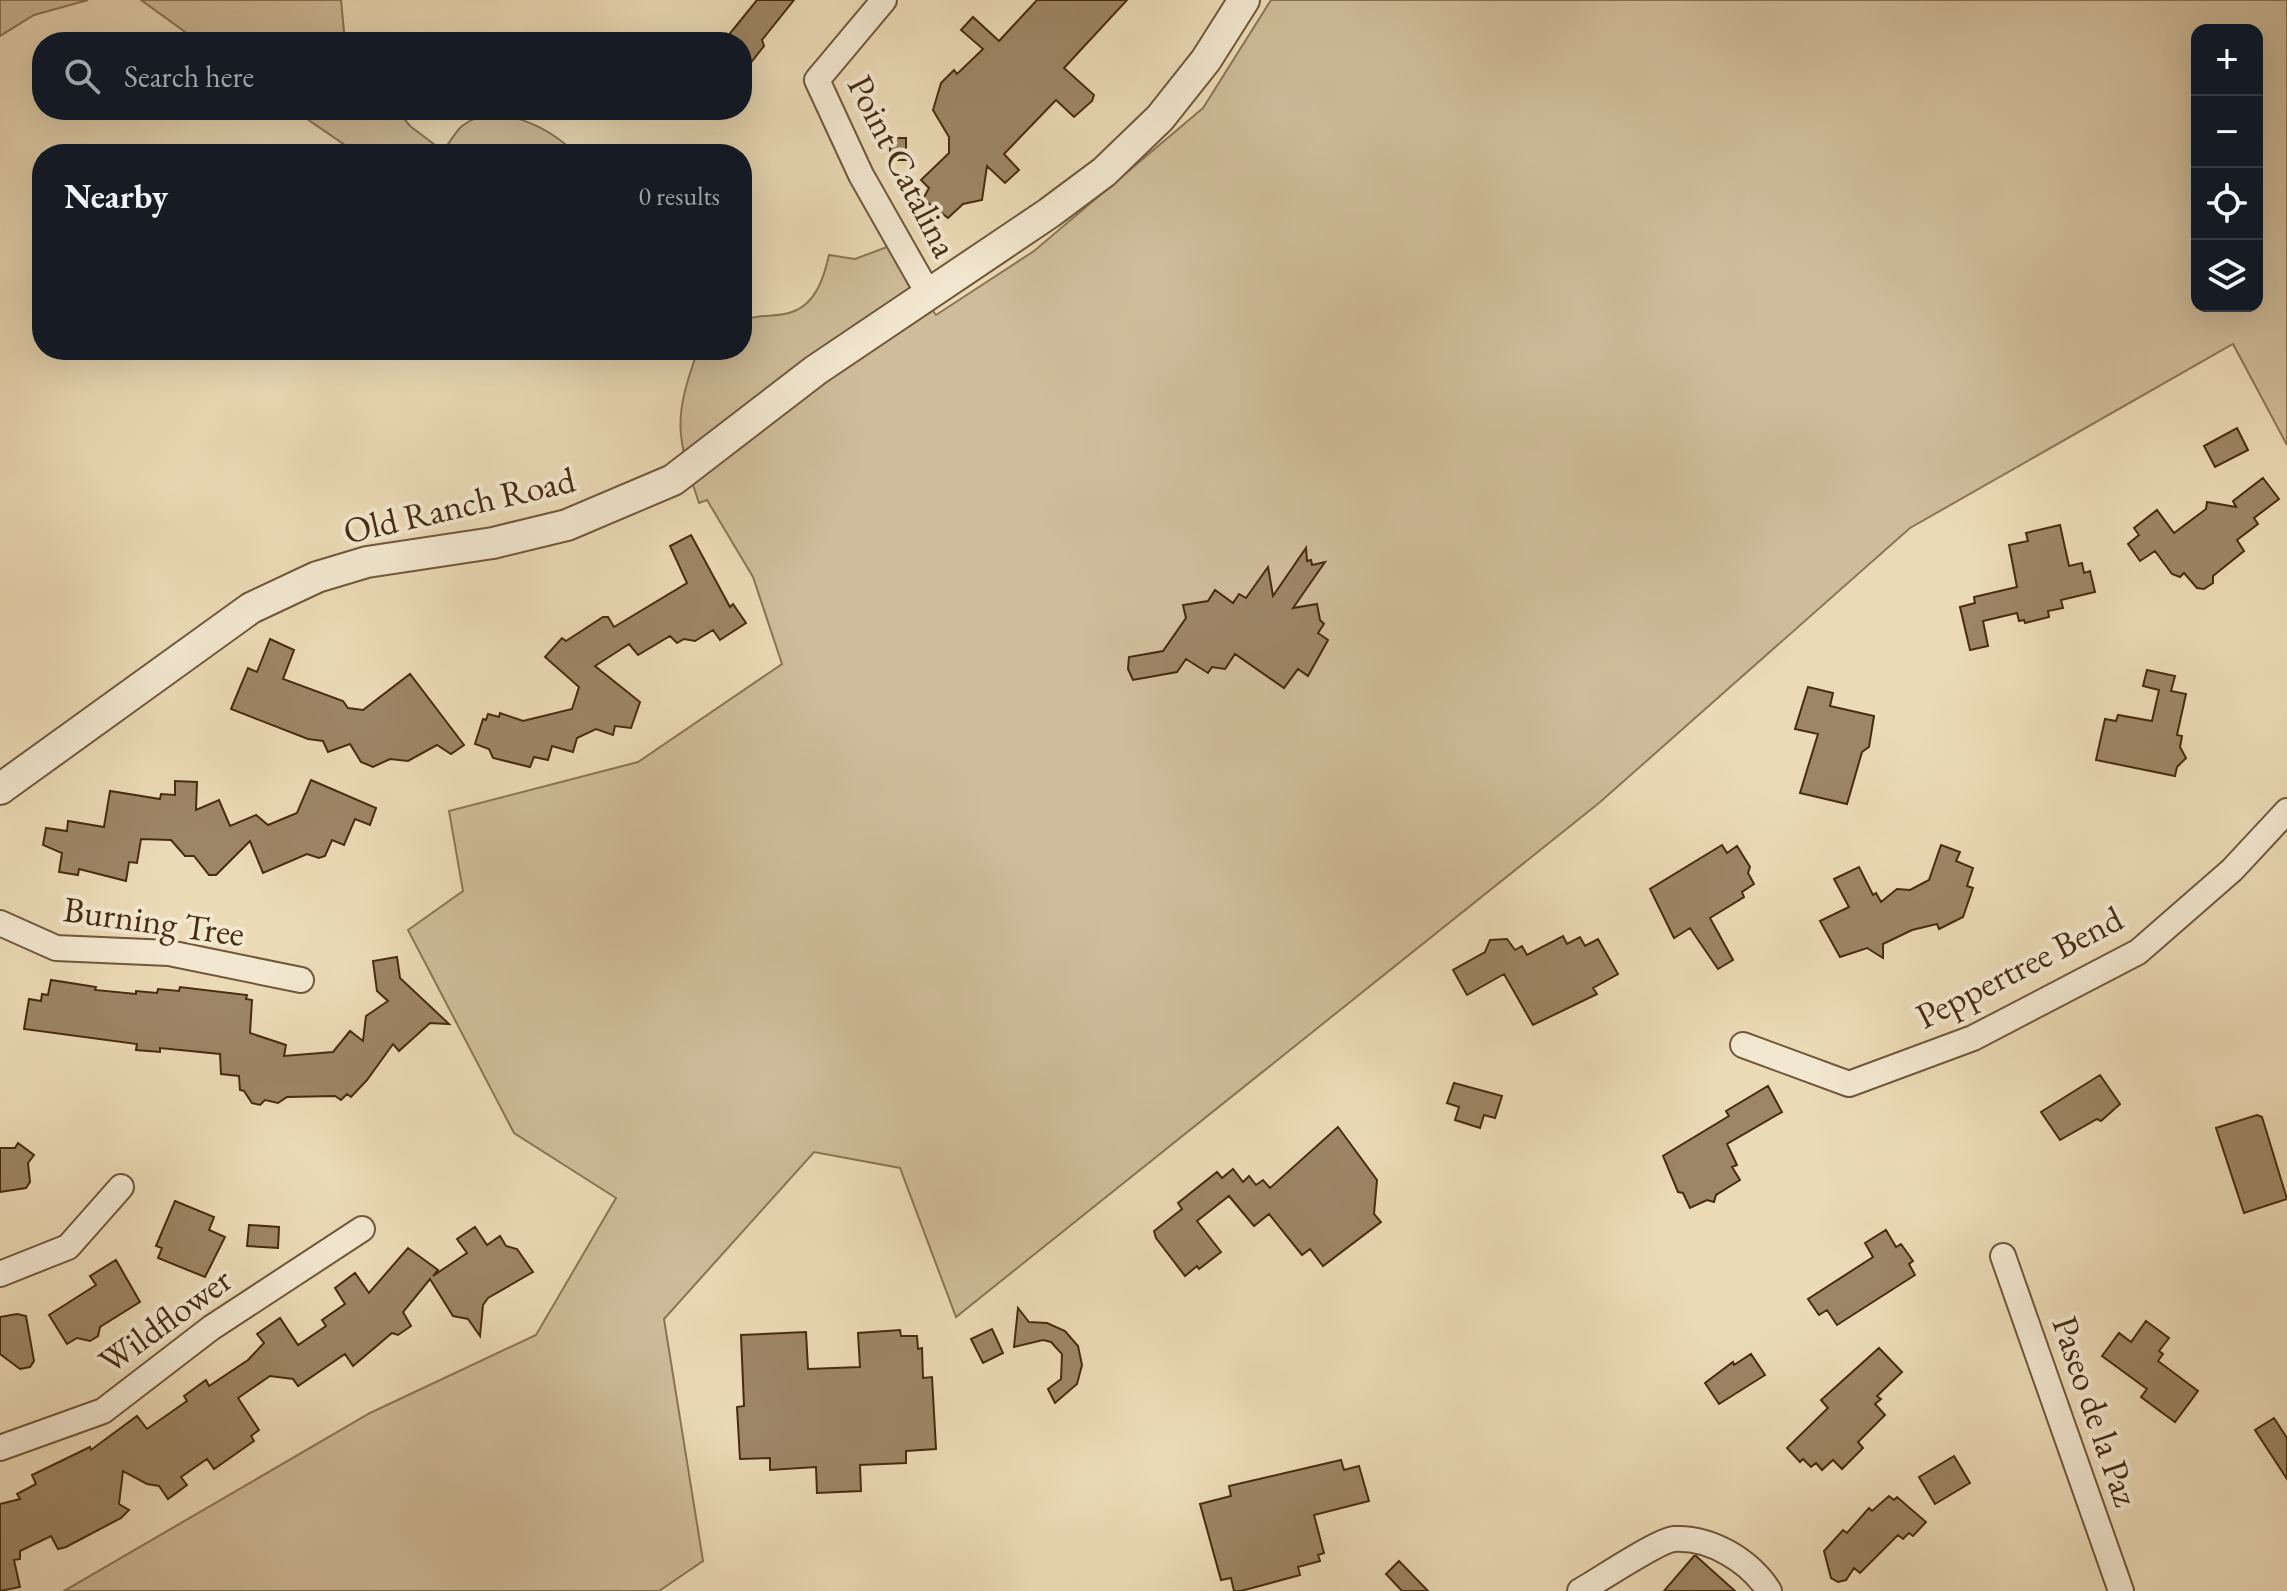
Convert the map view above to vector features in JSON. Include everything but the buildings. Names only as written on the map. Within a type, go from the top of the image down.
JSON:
[{"type":"street","name":"Point Catalina","points":[[884,0],[817,80],[861,175],[928,293]]},
{"type":"street","name":"Old Ranch Road","points":[[0,789],[251,608],[317,577],[367,562],[493,543],[567,525],[673,480],[816,370],[1049,213],[1104,172],[1160,118],[1206,60],[1244,0]]},
{"type":"street","name":"Peppertree Bend","points":[[1743,1045],[1849,1084],[1973,1038],[2138,952],[2232,870],[2287,811]]},
{"type":"street","name":"Burning Tree","points":[[0,923],[56,948],[169,953],[301,980]]},
{"type":"street","points":[[0,1274],[68,1247],[121,1187]]},
{"type":"street","name":"Wildflower","points":[[0,1448],[103,1411],[211,1328],[362,1229]]},
{"type":"street","name":"Paseo de la Paz","points":[[2003,1256],[2121,1591]]},
{"type":"street","points":[[1580,1591],[1671,1539],[1712,1544],[1763,1582]]},
{"type":"shaded area","points":[[0,0],[88,0],[34,15],[0,36]]},
{"type":"shaded area","points":[[141,0],[341,0],[344,32],[185,32]]},
{"type":"shaded area","points":[[1271,0],[2287,0],[2287,445],[2233,344],[1910,528],[1599,803],[956,1317],[900,1168],[814,1152],[664,1319],[703,1561],[659,1591],[64,1591],[370,1413],[536,1335],[616,1198],[514,1133],[408,930],[463,891],[449,811],[638,762],[782,664],[753,577],[707,500],[699,503],[686,460],[680,427],[681,411],[695,360],[752,360],[752,318],[786,314],[807,303],[818,289],[829,255],[855,259],[887,247],[936,315],[1034,251],[1203,108]]},
{"type":"shaded area","points":[[309,120],[405,120],[434,144],[343,144]]},
{"type":"shaded area","points":[[472,120],[522,120],[565,144],[448,144],[462,126]]}]
